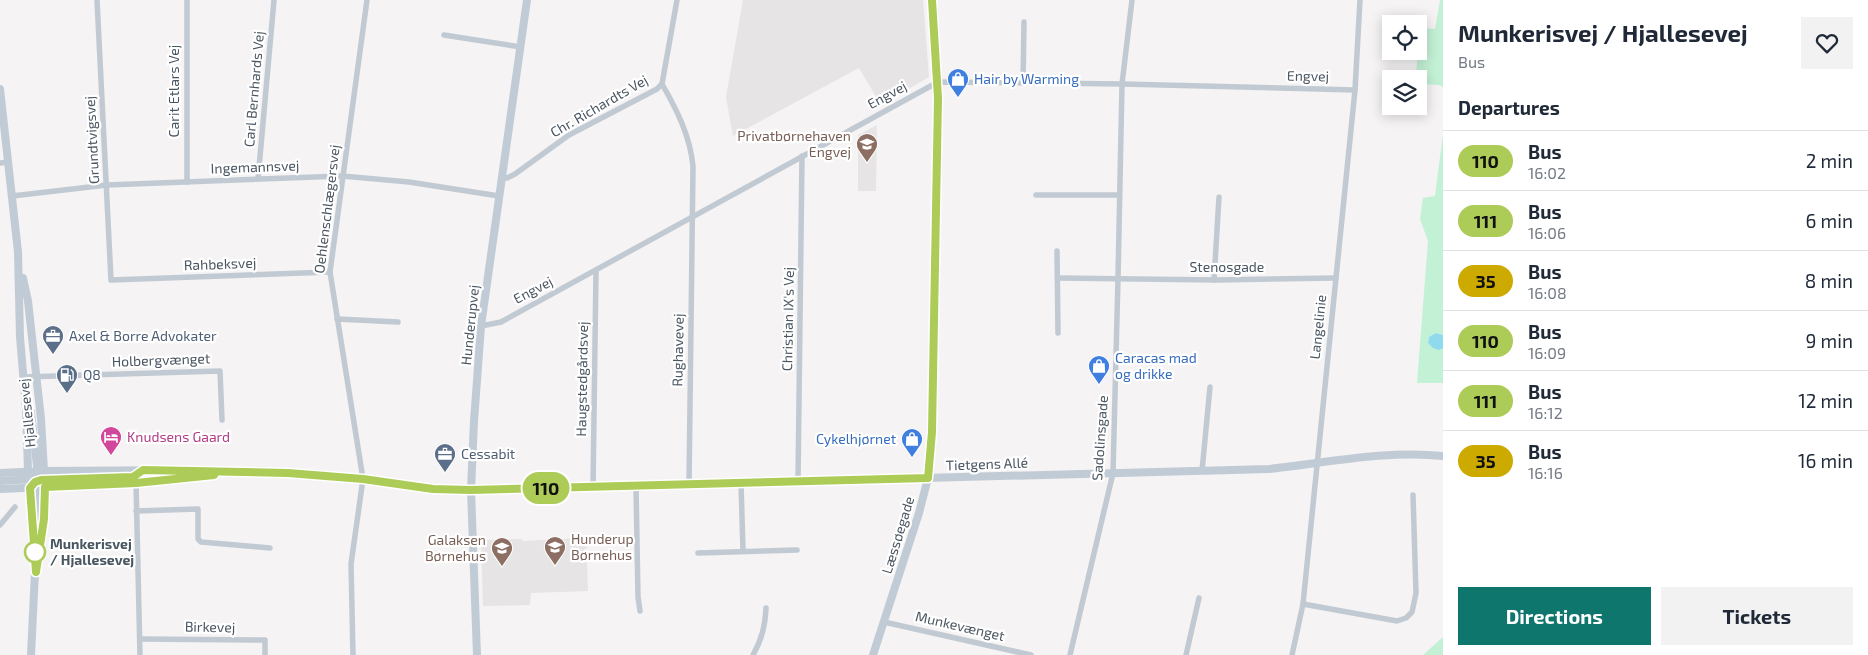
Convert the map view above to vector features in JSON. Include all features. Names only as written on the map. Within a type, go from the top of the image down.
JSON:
[{"type":"main road","name":"Hunderupvej","points":[[479,655],[471,490],[481,326],[527,0]]},
{"type":"main road","name":"Læssøegade","points":[[873,655],[919,513],[928,478],[932,432],[938,82],[932,0]]},
{"type":"main road","name":"Hjallesevej","points":[[0,88],[4,163],[12,196],[18,252],[23,381],[44,519],[36,572]]},
{"type":"main road","name":"Hjallesevej","points":[[18,252],[28,301],[36,376],[36,572],[31,655]]},
{"type":"main road","name":"Tietgens Allé","points":[[233,473],[288,473],[363,479],[433,489],[471,490],[1269,469],[1380,455],[1443,456]]},
{"type":"main road","points":[[0,481],[133,477],[143,470],[191,470],[233,473]]},
{"type":"main road","points":[[0,473],[37,479],[136,483],[233,473]]},
{"type":"main road","points":[[0,489],[37,479]]},
{"type":"street","name":"Grundtvigsvej","points":[[97,0],[111,280]]},
{"type":"street","name":"Carit Etlars Vej","points":[[187,0],[187,182]]},
{"type":"street","name":"Carl Bernhards Vej","points":[[258,180],[274,0]]},
{"type":"street","name":"Oehlenschlægersvej","points":[[353,655],[351,564],[363,479],[330,272],[367,0]]},
{"type":"street","name":"Chr. Richardts Vej","points":[[502,177],[507,178],[521,171],[569,135],[657,89],[662,84],[677,0]]},
{"type":"street","name":"Sadolinsgade","points":[[1070,655],[1113,473],[1122,84],[1132,0]]},
{"type":"street","name":"Langelinie","points":[[1292,655],[1303,604],[1355,90],[1360,0]]},
{"type":"street","points":[[1023,83],[1024,22]]},
{"type":"street","points":[[444,35],[521,47]]},
{"type":"street","name":"Engvej","points":[[481,326],[501,322],[938,82],[1122,84],[1355,90]]},
{"type":"street","name":"Rughavevej","points":[[662,84],[687,133],[693,166],[688,485]]},
{"type":"street","name":"Christian IX's Vej","points":[[798,482],[802,156]]},
{"type":"street","name":"Ingemannsvej","points":[[12,196],[107,186],[342,176],[409,182],[499,196]]},
{"type":"street","points":[[1036,195],[1119,195]]},
{"type":"street","points":[[1214,280],[1218,197]]},
{"type":"street","points":[[1057,251],[1058,333]]},
{"type":"street","name":"Haugstedgårdsvej","points":[[593,487],[596,271]]},
{"type":"street","name":"Rahbeksvej","points":[[111,280],[330,272]]},
{"type":"street","points":[[1058,278],[1118,278]]},
{"type":"street","name":"Stenosgade","points":[[1118,278],[1214,280],[1336,278]]},
{"type":"street","points":[[337,318],[398,322]]},
{"type":"street","name":"Holbergvænget","points":[[23,381],[36,376],[220,371],[222,420]]},
{"type":"street","points":[[1202,471],[1210,387]]},
{"type":"street","points":[[136,483],[140,655]]},
{"type":"street","points":[[741,483],[743,552]]},
{"type":"street","points":[[636,486],[638,597],[640,612]]},
{"type":"street","points":[[1303,604],[1397,621],[1406,618],[1412,612],[1416,593],[1413,495]]},
{"type":"street","points":[[0,525],[15,507]]},
{"type":"street","points":[[136,511],[198,509],[198,539],[201,542],[270,548]]},
{"type":"street","points":[[698,552],[797,550]]},
{"type":"street","points":[[1186,655],[1199,598]]},
{"type":"street","points":[[753,655],[766,625],[766,608]]},
{"type":"street","name":"Munkevænget","points":[[884,622],[1031,655]]},
{"type":"street","name":"Birkevej","points":[[140,639],[265,640],[265,655]]},
{"type":"shaded area","points":[[743,0],[923,0],[929,77],[881,105],[859,68],[733,136],[726,97]]},
{"type":"shaded area","name":"Privatbørnehaven Engvej","points":[[877,125],[876,191],[858,191],[858,135]]},
{"type":"shaded area","points":[[586,538],[588,591],[531,593],[530,605],[483,606],[481,540],[522,539],[522,541]]},
{"type":"green space","points":[[1440,0],[1443,0],[1443,87],[1427,84],[1427,70],[1417,70],[1417,60],[1427,60],[1427,28],[1435,29]]},
{"type":"green space","points":[[1443,134],[1443,335],[1436,333],[1428,339],[1430,345],[1443,348],[1443,383],[1417,383],[1428,241],[1420,219],[1423,198],[1435,196]]},
{"type":"green space","points":[[1443,637],[1443,655],[1423,655]]},
{"type":"water","points":[[1436,333],[1443,335],[1443,348],[1439,350],[1433,348],[1428,343],[1429,337]]},
{"type":"bus line","name":"110","points":[[214,475],[136,483],[45,487],[44,519],[36,572],[30,488],[32,484],[41,480],[133,477],[143,470],[191,470],[233,473],[306,474],[363,479],[433,489],[471,490],[928,478],[932,432],[938,98],[932,0]]},
{"type":"place","name":"Hair by Warming","points":[[958,98]]},
{"type":"place","name":"Privatbørnehaven Engvej","points":[[867,163]]},
{"type":"place","name":"Axel & Borre Advokater","points":[[53,355]]},
{"type":"place","name":"Caracas mad og drikke","points":[[1099,385]]},
{"type":"place","name":"Q8","points":[[67,394]]},
{"type":"place","name":"Knudsens Gaard","points":[[111,456]]},
{"type":"place","name":"Cykelhjørnet","points":[[912,458]]},
{"type":"place","name":"Cessabit","points":[[445,473]]},
{"type":"place","name":"Munkerisvej / Hjallesevej","points":[[35,552]]},
{"type":"place","name":"Hunderup Børnehus","points":[[555,566]]},
{"type":"place","name":"Galaksen Børnehus","points":[[502,567]]}]
